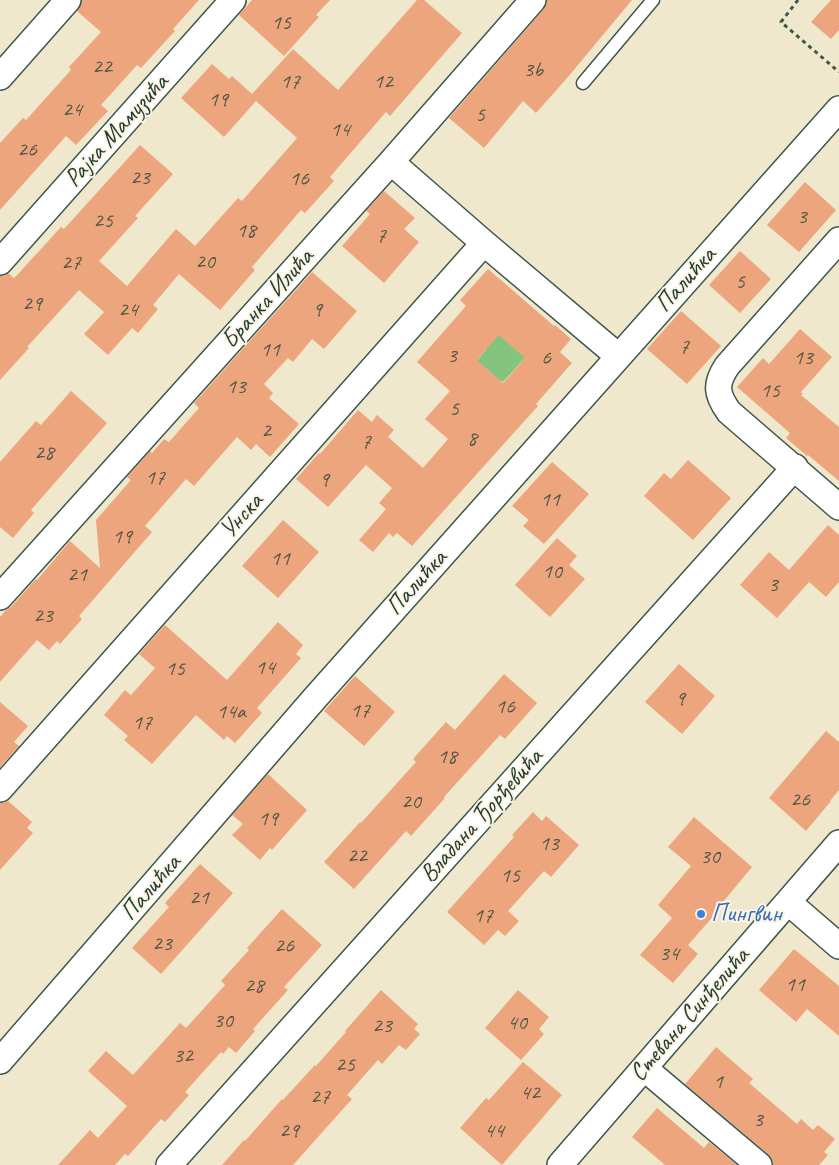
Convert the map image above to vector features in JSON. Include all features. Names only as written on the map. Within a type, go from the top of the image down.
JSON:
[{"type":"street","points":[[0,77],[68,0]]},
{"type":"street","name":"Рајка Мамузића","points":[[0,262],[233,0]]},
{"type":"street","name":"Бранка Илића","points":[[0,597],[391,162],[533,0]]},
{"type":"street","name":"Палићка","points":[[0,1061],[315,698],[839,109]]},
{"type":"street","points":[[391,162],[618,356]]},
{"type":"street","points":[[839,240],[728,366],[721,375],[718,384],[722,403],[729,412],[839,507]]},
{"type":"street","name":"Унска","points":[[0,789],[484,243]]},
{"type":"street","name":"Владана Ђорђевића","points":[[169,1165],[794,467]]},
{"type":"street","name":"Стевана Синђелића","points":[[560,1165],[839,843]]},
{"type":"street","points":[[788,902],[839,946]]},
{"type":"street","points":[[644,1068],[758,1165]]},
{"type":"lane","points":[[583,83],[653,0]]},
{"type":"path","points":[[798,0],[781,22],[839,72]]},
{"type":"green space","points":[[554,326],[503,382],[500,380],[483,399],[460,379],[486,350],[465,331]]},
{"type":"building","points":[[82,0],[199,0],[173,29],[175,31],[141,68],[137,65],[101,105],[108,111],[76,145],[66,136],[0,210],[0,143],[23,118],[26,120],[71,70],[69,67],[101,32],[77,11]]},
{"type":"building","points":[[252,0],[330,0],[316,15],[319,17],[284,56],[239,15]]},
{"type":"building","points":[[417,0],[424,0],[462,33],[390,116],[386,112],[330,177],[334,181],[305,213],[301,210],[252,267],[255,270],[220,310],[179,274],[153,305],[158,309],[138,333],[132,328],[108,355],[84,334],[104,312],[79,290],[0,380],[0,276],[8,273],[14,278],[61,227],[64,229],[140,145],[173,174],[135,216],[138,218],[99,261],[127,286],[176,229],[195,246],[238,198],[242,201],[297,138],[256,101],[224,137],[181,98],[212,64],[229,79],[232,76],[252,94],[293,49],[338,90]]},
{"type":"building","points":[[547,0],[632,0],[536,113],[523,101],[484,148],[449,118],[544,9]]},
{"type":"building","points":[[831,0],[839,0],[839,30],[831,39],[811,22]]},
{"type":"building","points":[[805,182],[836,210],[799,252],[767,225]]},
{"type":"building","points":[[384,191],[415,218],[404,229],[419,242],[384,283],[342,246],[370,214],[366,211]]},
{"type":"building","points":[[740,251],[771,279],[740,313],[709,285]]},
{"type":"building","points":[[488,269],[571,339],[560,352],[572,363],[536,404],[538,406],[412,546],[397,533],[393,537],[389,533],[373,552],[359,540],[386,509],[379,503],[392,488],[366,465],[328,507],[296,479],[358,410],[372,422],[377,415],[394,430],[388,437],[423,468],[448,439],[425,419],[450,391],[417,362],[466,306],[460,300]],"holes":[[[499,335],[525,358],[503,383],[477,360]]]},
{"type":"building","points":[[312,272],[357,311],[324,349],[312,339],[293,362],[288,358],[264,384],[273,393],[269,398],[299,424],[270,457],[256,444],[251,450],[237,437],[194,486],[186,479],[145,526],[152,532],[79,616],[82,619],[60,644],[57,641],[49,650],[37,640],[0,682],[0,617],[37,580],[70,541],[100,568],[96,520],[131,480],[127,477],[150,451],[152,453],[164,439],[169,442],[199,408],[194,403]]},
{"type":"building","points":[[681,311],[721,346],[687,384],[647,349]]},
{"type":"building","points":[[800,329],[832,357],[801,392],[803,394],[801,395],[839,427],[839,481],[786,438],[790,433],[737,387],[763,358],[769,364]]},
{"type":"building","points":[[71,391],[107,423],[31,510],[34,513],[13,538],[0,527],[0,462],[36,421],[41,425]]},
{"type":"building","points":[[688,460],[731,498],[693,540],[644,496],[664,473],[671,479]]},
{"type":"building","points":[[552,462],[589,494],[544,544],[523,526],[529,520],[512,506]]},
{"type":"building","points":[[283,520],[319,552],[278,598],[242,566]]},
{"type":"building","points":[[828,525],[839,535],[839,582],[826,597],[809,582],[777,618],[740,585],[769,552],[789,570]]},
{"type":"building","points":[[557,538],[577,556],[569,565],[585,579],[550,617],[515,585]]},
{"type":"building","points":[[278,622],[303,645],[296,654],[301,658],[257,708],[262,713],[235,743],[227,736],[224,740],[196,715],[152,764],[124,740],[128,736],[104,715],[125,690],[131,695],[155,668],[139,654],[165,625],[227,680]]},
{"type":"building","points":[[679,664],[715,696],[682,734],[645,702]]},
{"type":"building","points":[[504,674],[537,703],[505,739],[500,735],[411,836],[406,831],[354,889],[324,862],[416,762],[413,759],[446,722],[455,730]]},
{"type":"building","points":[[355,676],[395,712],[364,746],[324,711]]},
{"type":"building","points":[[0,702],[28,726],[14,742],[19,746],[0,767]]},
{"type":"building","points":[[826,731],[839,742],[839,790],[806,831],[769,798]]},
{"type":"building","points":[[268,774],[307,810],[272,850],[270,848],[260,860],[232,835],[243,824],[232,815]]},
{"type":"building","points":[[8,801],[32,822],[27,828],[33,833],[0,870],[0,803]]},
{"type":"building","points":[[533,812],[542,821],[546,816],[579,845],[551,877],[544,871],[508,911],[519,921],[505,936],[498,930],[484,945],[447,912],[514,837],[512,835]]},
{"type":"building","points":[[694,817],[752,867],[723,902],[725,903],[688,945],[698,954],[673,983],[640,955],[672,918],[658,905],[691,866],[668,847]]},
{"type":"building","points":[[200,864],[233,893],[161,974],[132,948],[169,907],[165,903]]},
{"type":"building","points":[[282,909],[322,945],[284,987],[288,990],[253,1029],[255,1031],[236,1053],[229,1047],[223,1054],[221,1052],[185,1092],[189,1095],[165,1122],[161,1119],[128,1156],[125,1154],[115,1165],[58,1165],[90,1130],[98,1138],[127,1106],[88,1071],[106,1051],[133,1075],[180,1023],[186,1028],[225,985],[221,981]]},
{"type":"building","points":[[794,949],[839,986],[839,1036],[807,1009],[796,1022],[759,990]]},
{"type":"building","points":[[381,990],[418,1024],[414,1029],[420,1034],[406,1050],[399,1045],[382,1064],[378,1060],[347,1095],[352,1099],[293,1165],[222,1165],[282,1099],[316,1066]]},
{"type":"building","points":[[518,990],[549,1017],[539,1029],[544,1034],[521,1060],[485,1028]]},
{"type":"building","points":[[716,1047],[753,1079],[749,1083],[797,1124],[801,1119],[813,1130],[818,1125],[835,1139],[824,1152],[828,1155],[819,1165],[773,1165],[768,1154],[685,1084]]},
{"type":"building","points":[[523,1062],[562,1095],[502,1165],[460,1128],[486,1098],[489,1100]]},
{"type":"building","points":[[657,1108],[704,1148],[709,1142],[737,1165],[665,1165],[632,1137]]},
{"type":"place","name":"Пингвин","points":[[701,914]]}]
